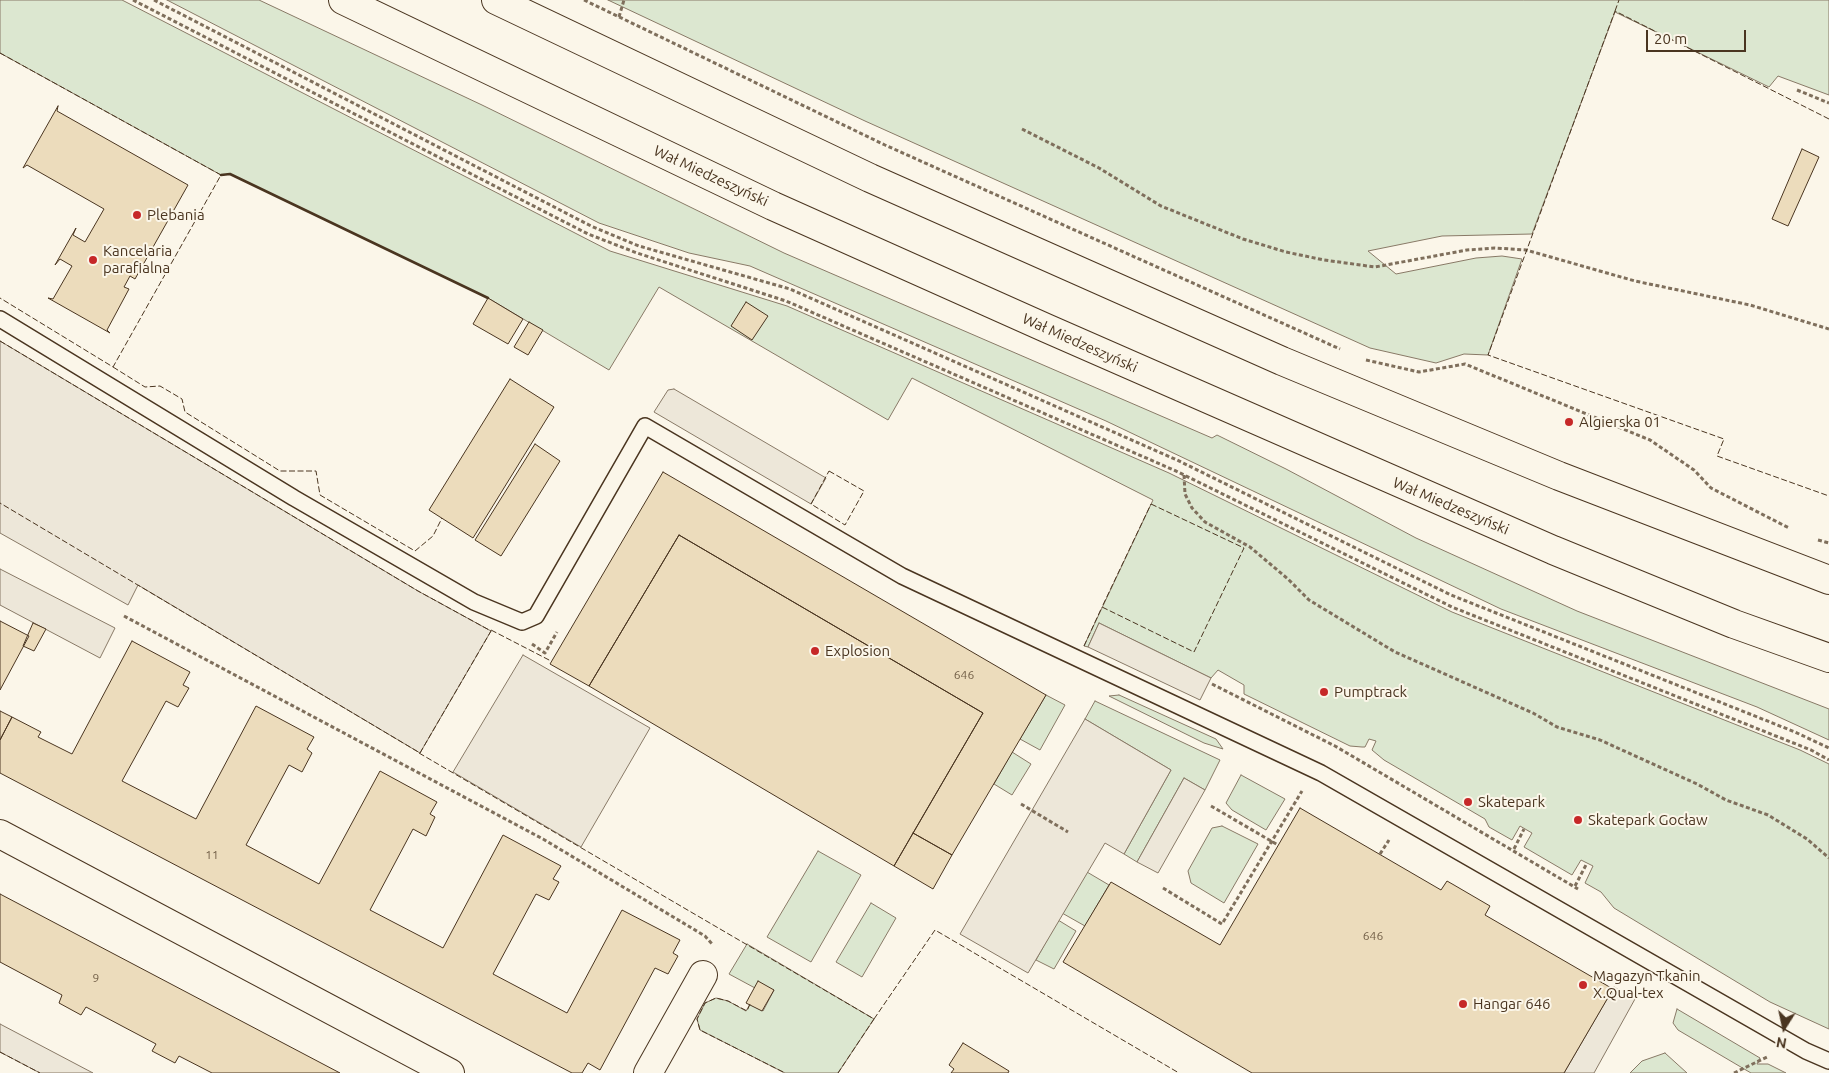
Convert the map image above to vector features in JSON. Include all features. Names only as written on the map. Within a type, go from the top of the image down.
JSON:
[{"type":"main road","name":"Wał Miedzeszyński","points":[[343,0],[773,206],[1037,324],[1553,550],[1734,624],[1829,658]]},
{"type":"main road","points":[[496,0],[861,174],[1282,361],[1550,472],[1829,580]]},
{"type":"main road","points":[[0,834],[450,1073]]},
{"type":"main road","points":[[648,1073],[703,975]]},
{"type":"lane","points":[[0,319],[294,498],[474,602],[522,622],[536,616],[645,426],[902,576],[1321,773],[1806,1051],[1829,1061]]},
{"type":"path","points":[[133,0],[588,234],[637,253],[786,300],[1184,474],[1452,607],[1811,750],[1829,760]]},
{"type":"path","points":[[154,0],[591,226],[639,246],[790,289],[1177,460],[1451,595],[1795,732],[1829,748]]},
{"type":"path","points":[[584,0],[886,145],[1346,351]]},
{"type":"path","points":[[619,17],[624,0]]},
{"type":"path","points":[[1796,90],[1829,103]]},
{"type":"path","points":[[1022,129],[1099,168],[1161,206],[1243,239],[1286,252],[1324,260],[1375,266],[1467,250],[1495,248],[1526,250],[1635,281],[1750,305],[1829,329]]},
{"type":"path","points":[[1364,359],[1419,372],[1466,364],[1650,440],[1694,470],[1711,488],[1794,532]]},
{"type":"path","points":[[1184,474],[1185,494],[1192,508],[1205,522],[1250,547],[1288,579],[1309,600],[1395,652],[1533,713],[1557,727],[1600,740],[1697,784],[1726,800],[1768,815],[1807,839],[1829,858]]},
{"type":"path","points":[[1812,538],[1829,543]]},
{"type":"path","points":[[124,616],[543,839],[705,936],[712,942],[715,952],[703,975]]},
{"type":"path","points":[[537,646],[545,652],[560,628]]},
{"type":"path","points":[[1163,888],[1222,924],[1306,784]]},
{"type":"path","points":[[1021,804],[1068,832]]},
{"type":"path","points":[[1211,806],[1278,845]]},
{"type":"path","points":[[1514,849],[1524,828]]},
{"type":"path","points":[[1380,854],[1392,835]]},
{"type":"path","points":[[1575,886],[1587,863]]},
{"type":"path","points":[[1734,1073],[1769,1055]]},
{"type":"green space","points":[[0,0],[122,0],[610,251],[787,306],[1169,473],[1452,612],[1800,750],[1829,764],[1829,1029],[1770,1002],[1614,908],[1601,892],[1585,883],[1593,866],[1581,860],[1572,875],[1524,847],[1532,833],[1520,826],[1512,840],[1489,827],[1485,819],[1384,760],[1372,750],[1376,741],[1369,739],[1365,747],[1350,746],[1244,694],[1244,685],[1218,670],[1211,678],[1099,623],[1088,647],[1084,646],[1153,500],[912,378],[888,420],[659,287],[609,370],[488,298],[230,174],[221,175],[0,53]]},
{"type":"green space","points":[[167,0],[259,0],[482,105],[784,253],[1212,438],[1217,435],[1286,469],[1416,538],[1577,611],[1829,709],[1829,740],[1757,707],[1501,609],[1106,421],[750,266],[689,253],[599,223]]},
{"type":"green space","points":[[608,0],[1829,0],[1829,95],[1778,76],[1769,87],[1615,12],[1532,234],[1442,236],[1368,251],[1396,274],[1476,258],[1502,256],[1522,259],[1488,355],[1464,354],[1436,363],[1370,348],[865,121]]},
{"type":"green space","points":[[1046,695],[1065,705],[1040,750],[1020,739]]},
{"type":"green space","points":[[1119,695],[1216,739],[1223,749],[1204,743],[1109,696]]},
{"type":"green space","points":[[1095,701],[1220,760],[1205,790],[1184,778],[1137,862],[1124,854],[1171,770],[1085,719]]},
{"type":"green space","points":[[1012,752],[1031,764],[1012,795],[994,784]]},
{"type":"green space","points":[[1241,775],[1285,799],[1266,830],[1232,810],[1226,803]]},
{"type":"green space","points":[[1222,826],[1258,844],[1224,903],[1191,883],[1188,871],[1212,828]]},
{"type":"green space","points":[[818,851],[861,875],[811,962],[767,937]]},
{"type":"green space","points":[[1087,872],[1109,885],[1085,926],[1062,913]]},
{"type":"green space","points":[[871,903],[896,918],[862,977],[836,962]]},
{"type":"green space","points":[[1058,920],[1076,931],[1054,969],[1036,960]]},
{"type":"green space","points":[[747,944],[874,1019],[838,1073],[785,1073],[700,1030],[697,1019],[705,1003],[716,998],[728,1001],[746,1011],[750,1004],[763,1011],[774,990],[755,988],[729,974]]},
{"type":"green space","points":[[1677,1009],[1760,1058],[1757,1064],[1768,1064],[1786,1073],[1751,1073],[1678,1030],[1673,1023]]},
{"type":"green space","points":[[1665,1053],[1687,1073],[1630,1073],[1642,1061]]},
{"type":"shaded area","points":[[0,341],[418,591],[491,631],[420,753],[138,585],[128,605],[0,533]]},
{"type":"shaded area","points":[[674,389],[826,478],[811,504],[654,412],[668,390]]},
{"type":"shaded area","points":[[0,569],[115,628],[100,658],[0,605]]},
{"type":"shaded area","points":[[1099,623],[1211,678],[1200,700],[1088,647]]},
{"type":"shaded area","points":[[523,655],[650,728],[581,847],[453,772]]},
{"type":"shaded area","points":[[1085,719],[1171,770],[1124,854],[1105,843],[1028,973],[960,934]]},
{"type":"shaded area","points":[[1184,778],[1205,790],[1158,873],[1137,862]]},
{"type":"shaded area","points":[[1614,987],[1635,999],[1594,1073],[1564,1073]]},
{"type":"shaded area","points":[[0,1024],[93,1073],[40,1073],[0,1052]]},
{"type":"building","name":"Plebania","points":[[58,106],[57,111],[188,185],[135,279],[130,276],[124,287],[129,289],[107,330],[110,333],[48,298],[53,299],[72,266],[60,259],[55,265],[76,228],[73,235],[85,242],[104,209],[27,165],[23,168]]},
{"type":"building","points":[[1802,149],[1819,157],[1788,226],[1772,219]]},
{"type":"building","points":[[488,298],[523,319],[508,344],[473,324]]},
{"type":"building","points":[[746,302],[768,316],[752,340],[731,326]]},
{"type":"building","points":[[529,322],[543,330],[528,355],[514,347]]},
{"type":"building","points":[[510,379],[554,407],[473,538],[429,510]]},
{"type":"building","points":[[535,444],[560,461],[501,556],[475,540]]},
{"type":"building","points":[[663,472],[1046,695],[952,855],[913,833],[983,713],[679,535],[589,686],[550,664]]},
{"type":"building","points":[[679,535],[983,713],[894,866],[589,686]]},
{"type":"building","points":[[0,621],[29,636],[0,690]]},
{"type":"building","points":[[33,623],[46,629],[34,651],[23,646]]},
{"type":"building","points":[[132,641],[190,672],[183,685],[189,688],[178,707],[166,701],[122,781],[196,819],[256,706],[314,737],[307,749],[312,753],[302,772],[289,765],[246,845],[319,884],[380,771],[437,802],[430,814],[435,817],[426,836],[413,829],[370,910],[443,948],[503,835],[561,866],[553,879],[559,882],[549,900],[536,894],[493,974],[567,1013],[622,910],[680,940],[673,953],[678,956],[668,974],[655,968],[600,1070],[588,1063],[582,1073],[572,1073],[0,773],[0,740],[12,717],[41,732],[38,737],[72,754]]},
{"type":"building","points":[[0,711],[12,717],[0,740]]},
{"type":"building","points":[[1300,808],[1441,890],[1447,881],[1454,885],[1490,906],[1485,915],[1613,989],[1564,1073],[1252,1073],[1063,962],[1111,882],[1220,945]]},
{"type":"building","points":[[913,833],[952,855],[933,889],[894,866]]},
{"type":"building","points":[[0,894],[340,1073],[212,1073],[179,1056],[175,1063],[152,1051],[156,1044],[86,1007],[81,1015],[59,1003],[62,995],[0,962]]},
{"type":"building","points":[[758,981],[774,990],[762,1011],[746,1003]]},
{"type":"building","points":[[963,1043],[1009,1071],[1008,1073],[951,1073],[954,1069],[949,1065]]},
{"type":"fence","points":[[1615,11],[1619,0]]},
{"type":"fence","points":[[1829,119],[1615,11],[1488,355],[1724,439],[1717,456],[1829,496]]},
{"type":"fence","points":[[0,53],[221,175],[113,367],[0,298]]},
{"type":"fence","points":[[0,341],[418,591],[491,631],[420,753],[0,503]]},
{"type":"fence","points":[[113,367],[145,387],[160,386],[182,399],[185,412],[280,471],[316,471],[320,495],[415,551],[433,536],[442,518]]},
{"type":"fence","points":[[829,471],[864,491],[845,525],[811,504],[829,471]]},
{"type":"fence","points":[[1151,504],[1244,548],[1194,652],[1102,607],[1151,504]]},
{"type":"fence","points":[[1084,646],[1102,607]]},
{"type":"fence","points":[[491,630],[551,661]]},
{"type":"fence","points":[[419,753],[874,1019],[838,1073]]},
{"type":"fence","points":[[874,1019],[935,930],[1179,1073]]},
{"type":"fence","points":[[750,1004],[747,1011],[728,1001],[716,998],[705,1003],[697,1019],[700,1030],[785,1073]]},
{"type":"fence","points":[[0,1052],[40,1073]]},
{"type":"wall","points":[[221,175],[230,174],[488,298]]},
{"type":"place","name":"Plebania","points":[[137,215]]},
{"type":"place","name":"Kancelaria parafialna","points":[[93,260]]},
{"type":"place","name":"Algierska 01","points":[[1569,422]]},
{"type":"place","name":"Explosion","points":[[815,651]]},
{"type":"place","name":"Pumptrack","points":[[1324,692]]},
{"type":"place","name":"Skatepark","points":[[1468,802]]},
{"type":"place","name":"Skatepark Gocław","points":[[1578,820]]},
{"type":"place","name":"Magazyn Tkanin X.Qual-tex","points":[[1583,985]]},
{"type":"place","name":"Hangar 646","points":[[1463,1004]]}]
